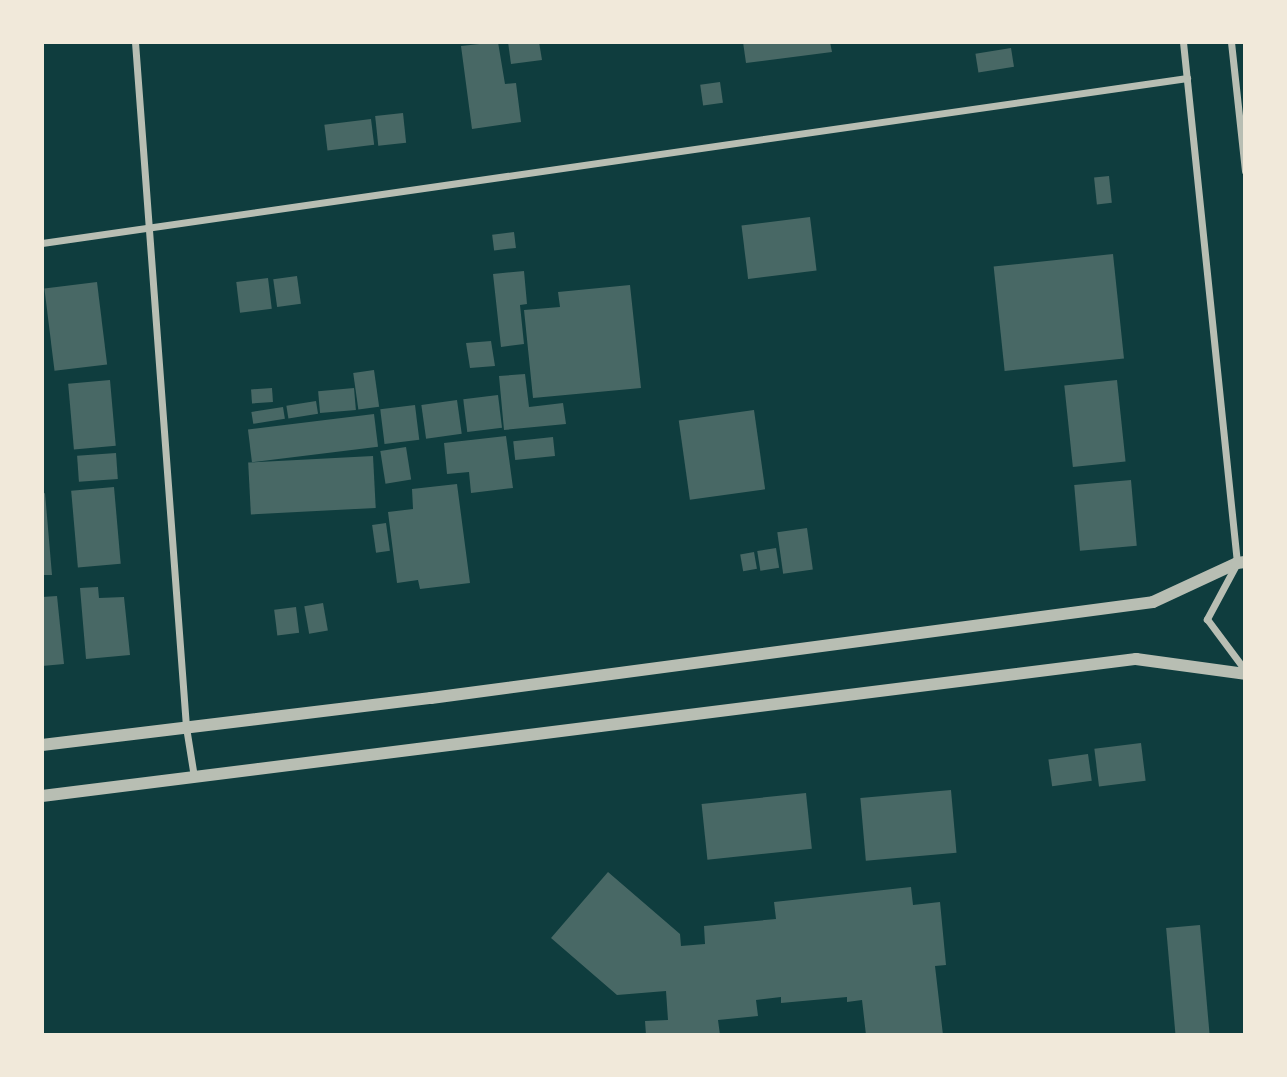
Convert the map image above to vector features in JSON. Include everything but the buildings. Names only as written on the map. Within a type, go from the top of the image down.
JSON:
[{"type":"street","points":[[135,42],[186,727],[194,778]]},
{"type":"street","points":[[1183,42],[1241,562],[1207,619],[1245,672]]},
{"type":"street","points":[[1231,42],[1245,170]]},
{"type":"street","points":[[42,243],[1187,78]]},
{"type":"street","points":[[42,745],[445,696],[1153,602],[1241,562]]},
{"type":"street","points":[[42,796],[1136,659],[1245,672]]}]
